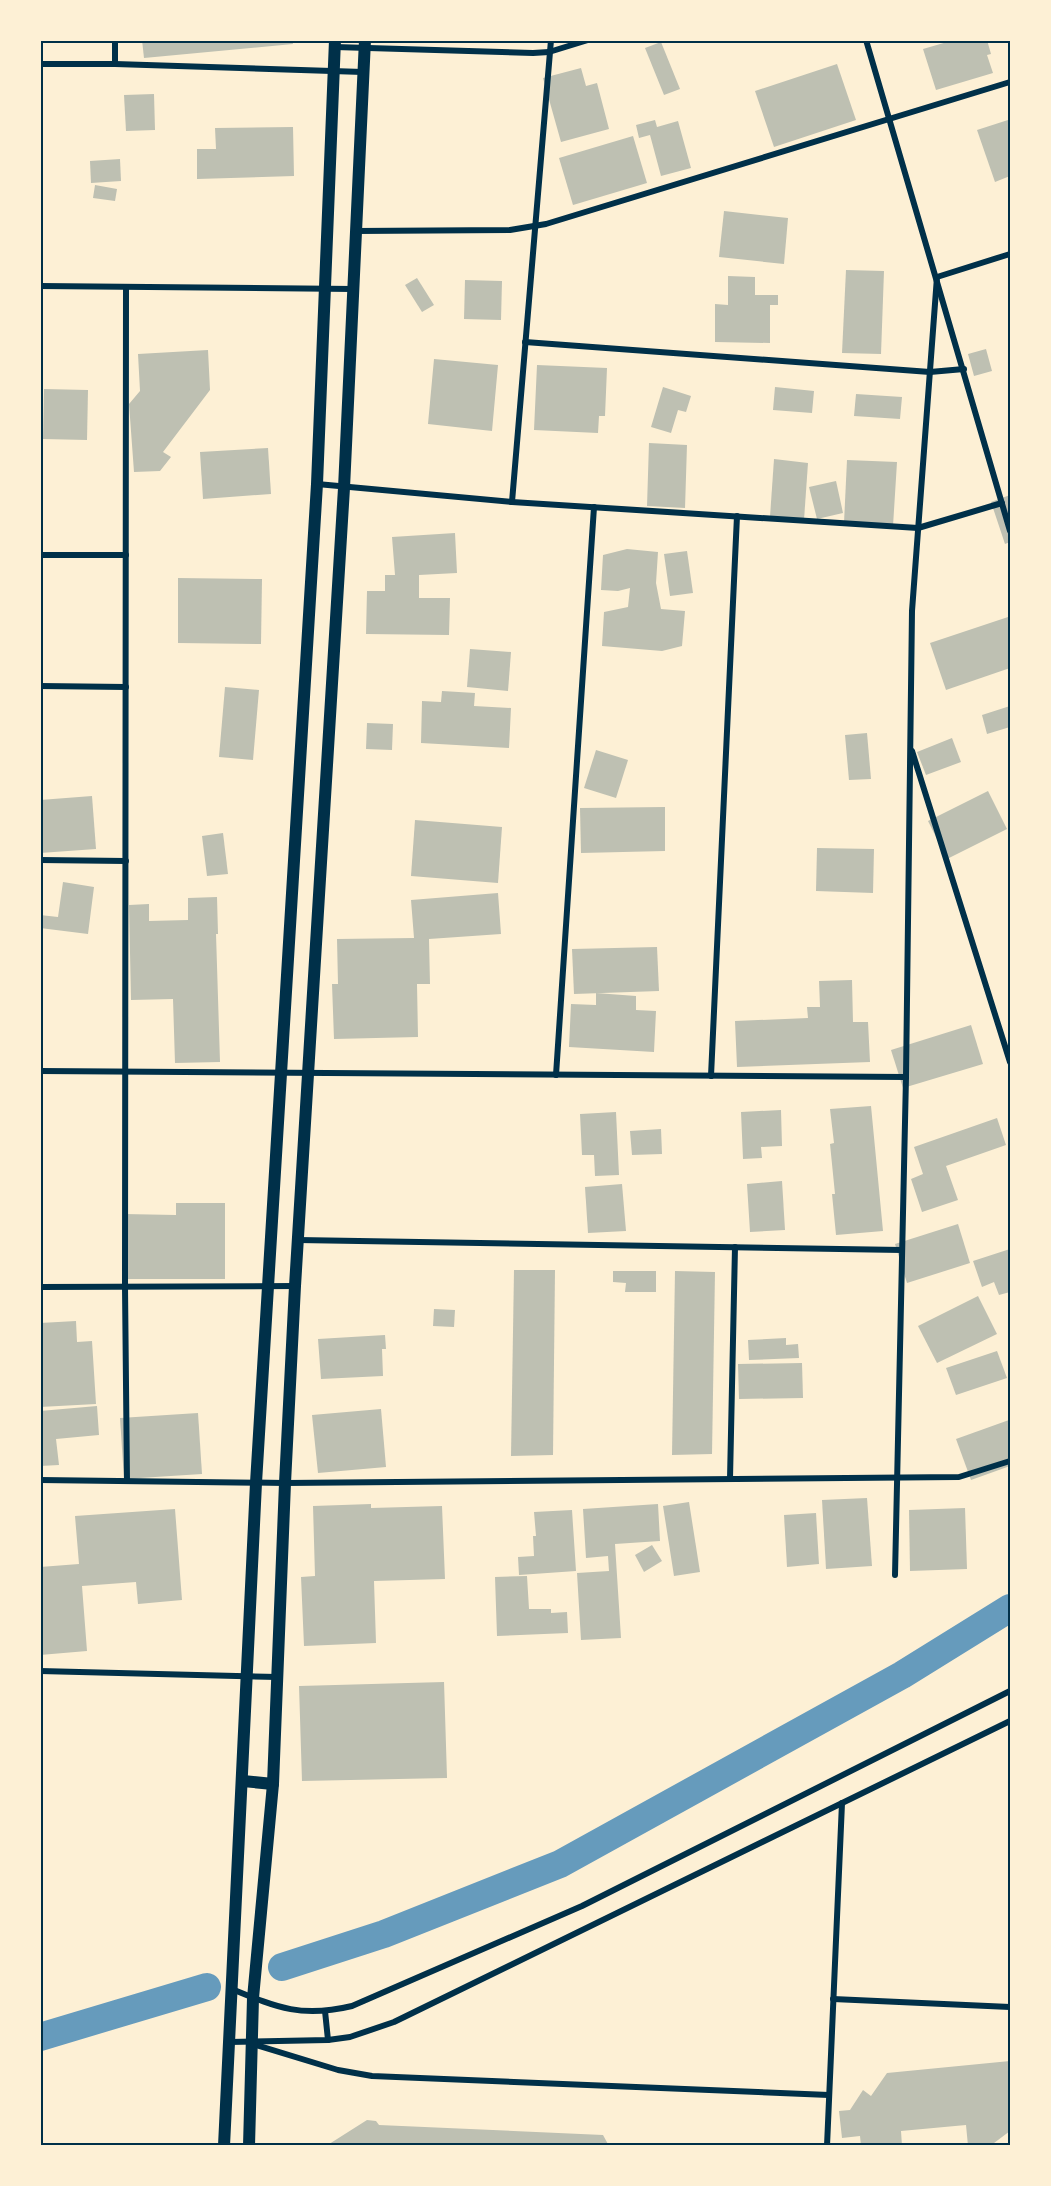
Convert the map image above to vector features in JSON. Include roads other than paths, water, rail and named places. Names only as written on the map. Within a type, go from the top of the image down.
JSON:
[{"type":"main road","points":[[224,2145],[256,1483],[316,484],[335,44]]},
{"type":"main road","points":[[249,2145],[253,1998],[273,1784],[295,1286],[344,488],[365,44]]},
{"type":"main road","points":[[243,1781],[273,1784]]},
{"type":"street","points":[[115,40],[115,64]]},
{"type":"street","points":[[512,502],[551,40]]},
{"type":"street","points":[[335,44],[549,52],[588,40]]},
{"type":"street","points":[[866,40],[891,118],[1011,531]]},
{"type":"street","points":[[40,64],[115,64],[363,72]]},
{"type":"street","points":[[356,231],[510,230],[546,224],[1011,82]]},
{"type":"street","points":[[937,277],[1011,254]]},
{"type":"street","points":[[895,1575],[906,1077],[912,611],[937,277]]},
{"type":"street","points":[[40,286],[353,289]]},
{"type":"street","points":[[126,287],[125,1287],[127,1481]]},
{"type":"street","points":[[525,342],[930,372],[964,369]]},
{"type":"street","points":[[316,484],[512,502],[918,528],[1002,503]]},
{"type":"street","points":[[556,1075],[594,507]]},
{"type":"street","points":[[711,1076],[737,516]]},
{"type":"street","points":[[40,555],[126,555]]},
{"type":"street","points":[[40,686],[126,687]]},
{"type":"street","points":[[910,745],[1011,1062]]},
{"type":"street","points":[[40,860],[126,861]]},
{"type":"street","points":[[40,1071],[906,1077]]},
{"type":"street","points":[[298,1240],[902,1250]]},
{"type":"street","points":[[730,1479],[735,1247]]},
{"type":"street","points":[[40,1287],[295,1286]]},
{"type":"street","points":[[40,1480],[285,1483],[959,1477],[1011,1461]]},
{"type":"street","points":[[40,1671],[277,1677]]},
{"type":"street","points":[[232,1989],[291,2011],[325,2011],[352,2006],[582,1906],[1011,1691]]},
{"type":"street","points":[[229,2042],[328,2040],[350,2037],[394,2022],[1011,1721]]},
{"type":"street","points":[[827,2145],[842,1803]]},
{"type":"street","points":[[833,1998],[1011,2007]]},
{"type":"street","points":[[325,2011],[328,2040]]},
{"type":"street","points":[[253,2043],[338,2070],[372,2076],[829,2095]]},
{"type":"waterway","points":[[282,1967],[384,1934],[560,1864],[902,1675],[1010,1608]]},
{"type":"waterway","points":[[40,2037],[207,1987]]}]
